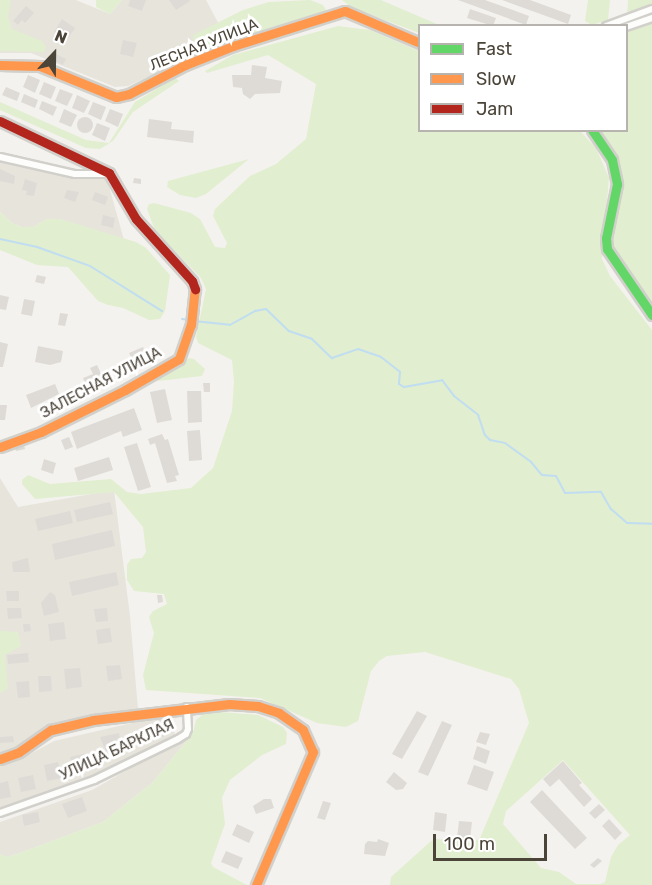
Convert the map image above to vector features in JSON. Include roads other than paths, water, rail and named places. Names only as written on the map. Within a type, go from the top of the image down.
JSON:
[{"type":"street","points":[[611,24],[652,9]]},
{"type":"street","name":"ЛЕСНАЯ УЛИЦА","points":[[0,65],[40,66],[116,97],[129,94],[185,65],[233,46],[345,11],[418,42]]},
{"type":"street","points":[[628,27],[652,18]]},
{"type":"street","points":[[0,122],[109,173]]},
{"type":"street","points":[[593,132],[612,160],[618,184],[606,238],[607,249],[652,315]]},
{"type":"street","points":[[0,157],[75,174],[109,173]]},
{"type":"street","name":"ЗАЛЕСНАЯ УЛИЦА","points":[[0,447],[41,432],[125,390],[182,355],[193,315],[196,293],[192,281],[147,233],[109,173]]},
{"type":"street","name":"УЛИЦА БАРКЛАЯ","points":[[0,759],[19,752],[51,730],[68,724],[187,707],[229,704],[258,706],[279,713],[303,730],[313,752],[256,885]]},
{"type":"street","name":"УЛИЦА БАРКЛАЯ","points":[[0,813],[94,780],[178,739],[186,734],[188,729],[187,707]]},
{"type":"waterway","points":[[0,239],[37,247],[90,266],[162,311]]},
{"type":"waterway","points":[[194,321],[230,325],[255,311],[266,309],[289,331],[312,339],[332,358],[358,349],[381,357],[400,372],[399,384],[404,387],[442,380],[454,396],[478,415],[485,435],[490,440],[505,443],[531,462],[542,475],[556,476],[565,493],[601,492],[611,509],[627,523],[652,524]]},
{"type":"waterway","points":[[182,319],[189,320]]}]
